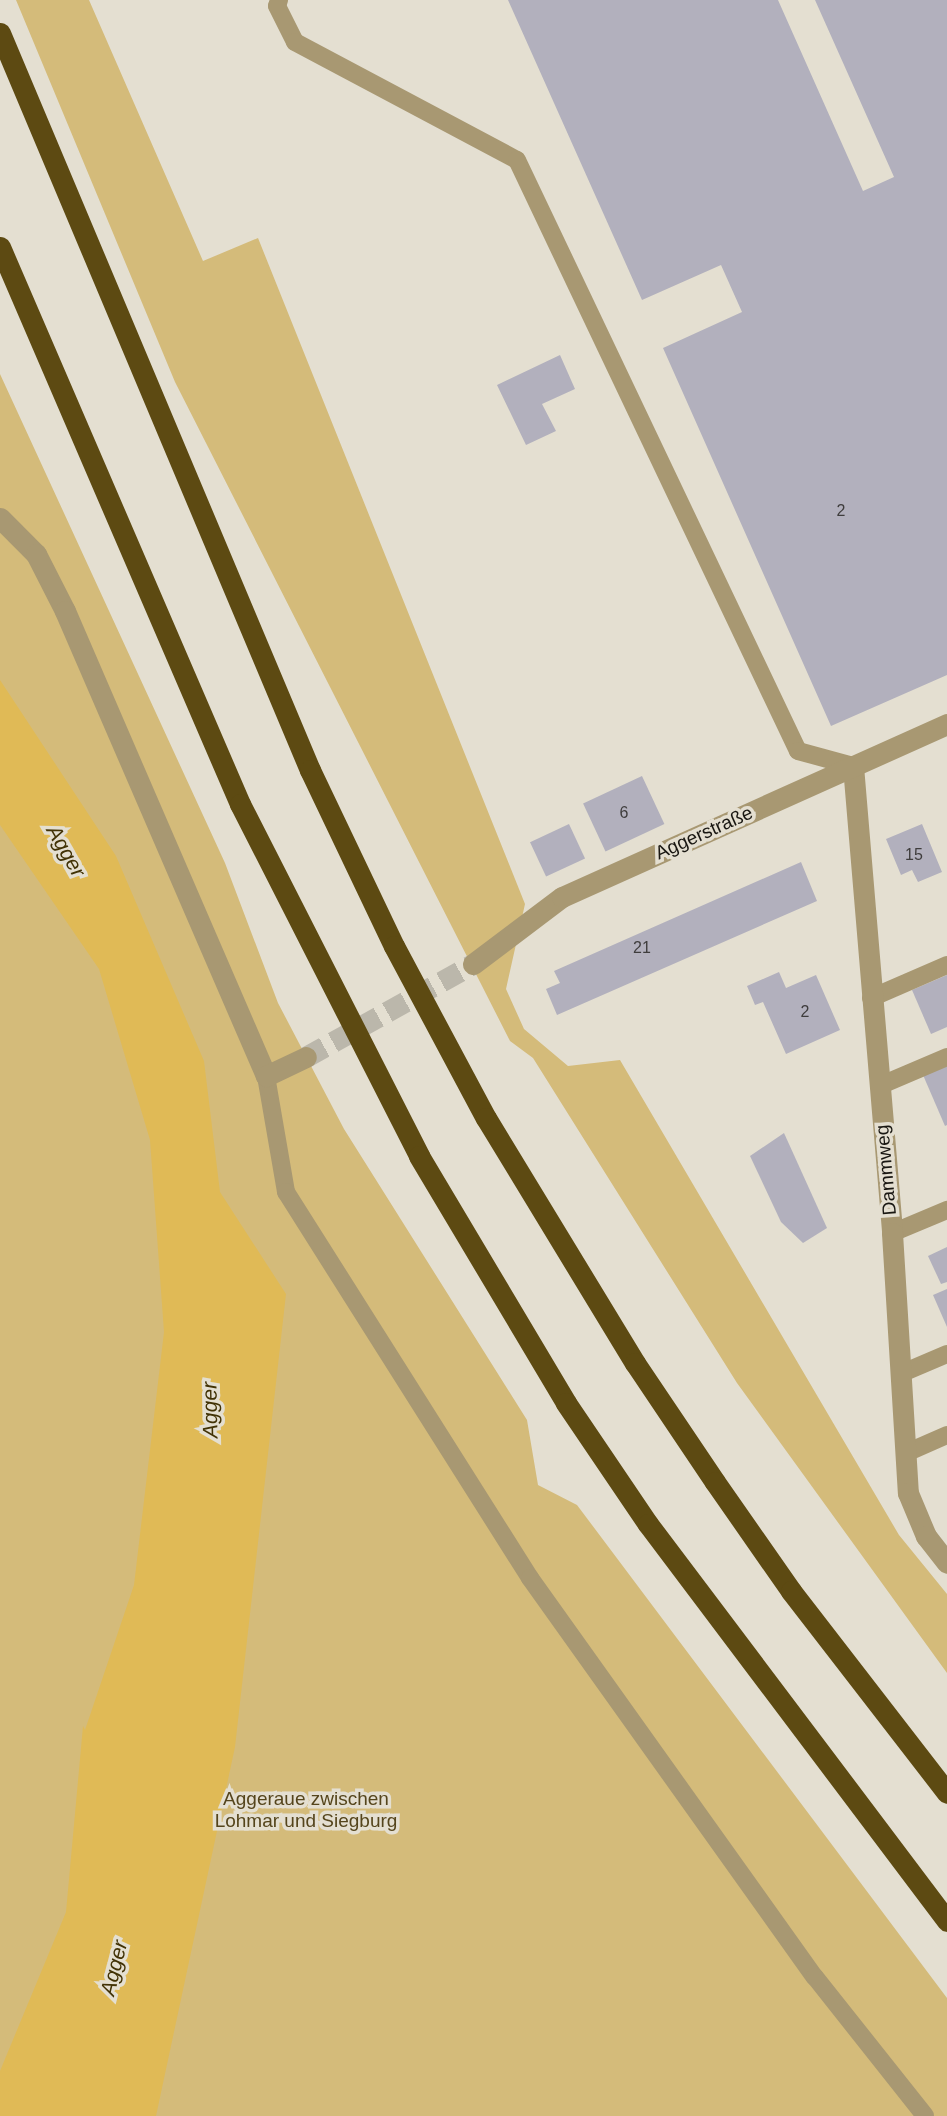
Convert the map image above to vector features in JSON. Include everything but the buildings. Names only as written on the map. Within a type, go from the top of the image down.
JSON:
[{"type":"highway","points":[[0,33],[310,770],[394,947],[486,1118],[635,1363],[715,1482],[791,1591],[947,1793]]},
{"type":"highway","points":[[0,247],[240,804],[419,1156],[566,1403],[648,1524],[947,1921]]},
{"type":"street","points":[[0,518],[36,554],[65,611],[266,1076],[306,1057]]},
{"type":"street","name":"Aggerstraße","points":[[473,964],[562,897],[947,724]]},
{"type":"street","name":"Dammweg","points":[[853,766],[892,1233],[908,1493],[926,1536],[947,1563]]},
{"type":"lane","points":[[279,0],[277,6],[295,42],[517,160],[798,751],[853,766]]},
{"type":"lane","points":[[871,998],[947,965]]},
{"type":"lane","points":[[878,1086],[947,1057]]},
{"type":"lane","points":[[266,1076],[286,1192],[471,1485],[530,1578],[815,1977],[925,2116]]},
{"type":"lane","points":[[892,1233],[947,1210]]},
{"type":"lane","points":[[900,1374],[947,1354]]},
{"type":"lane","points":[[906,1453],[947,1435]]},
{"type":"green space","points":[[16,0],[89,0],[203,261],[258,238],[525,904],[506,989],[524,1029],[568,1066],[620,1060],[899,1535],[947,1594],[947,1673],[737,1383],[533,1058],[510,1041],[175,382]]},
{"type":"green space","name":"Aggeraue zwischen Lohmar und Siegburg","points":[[0,374],[225,863],[278,1003],[344,1129],[527,1420],[538,1485],[577,1505],[947,1998],[947,2116],[0,2116]]},
{"type":"water","name":"Agger","points":[[0,680],[116,856],[204,1061],[220,1192],[286,1294],[235,1747],[156,2116],[0,2116],[0,2071],[66,1912],[83,1726],[85,1730],[134,1585],[164,1332],[150,1140],[99,969],[0,825]]},
{"type":"tunnel","points":[[306,1057],[473,964]]}]
